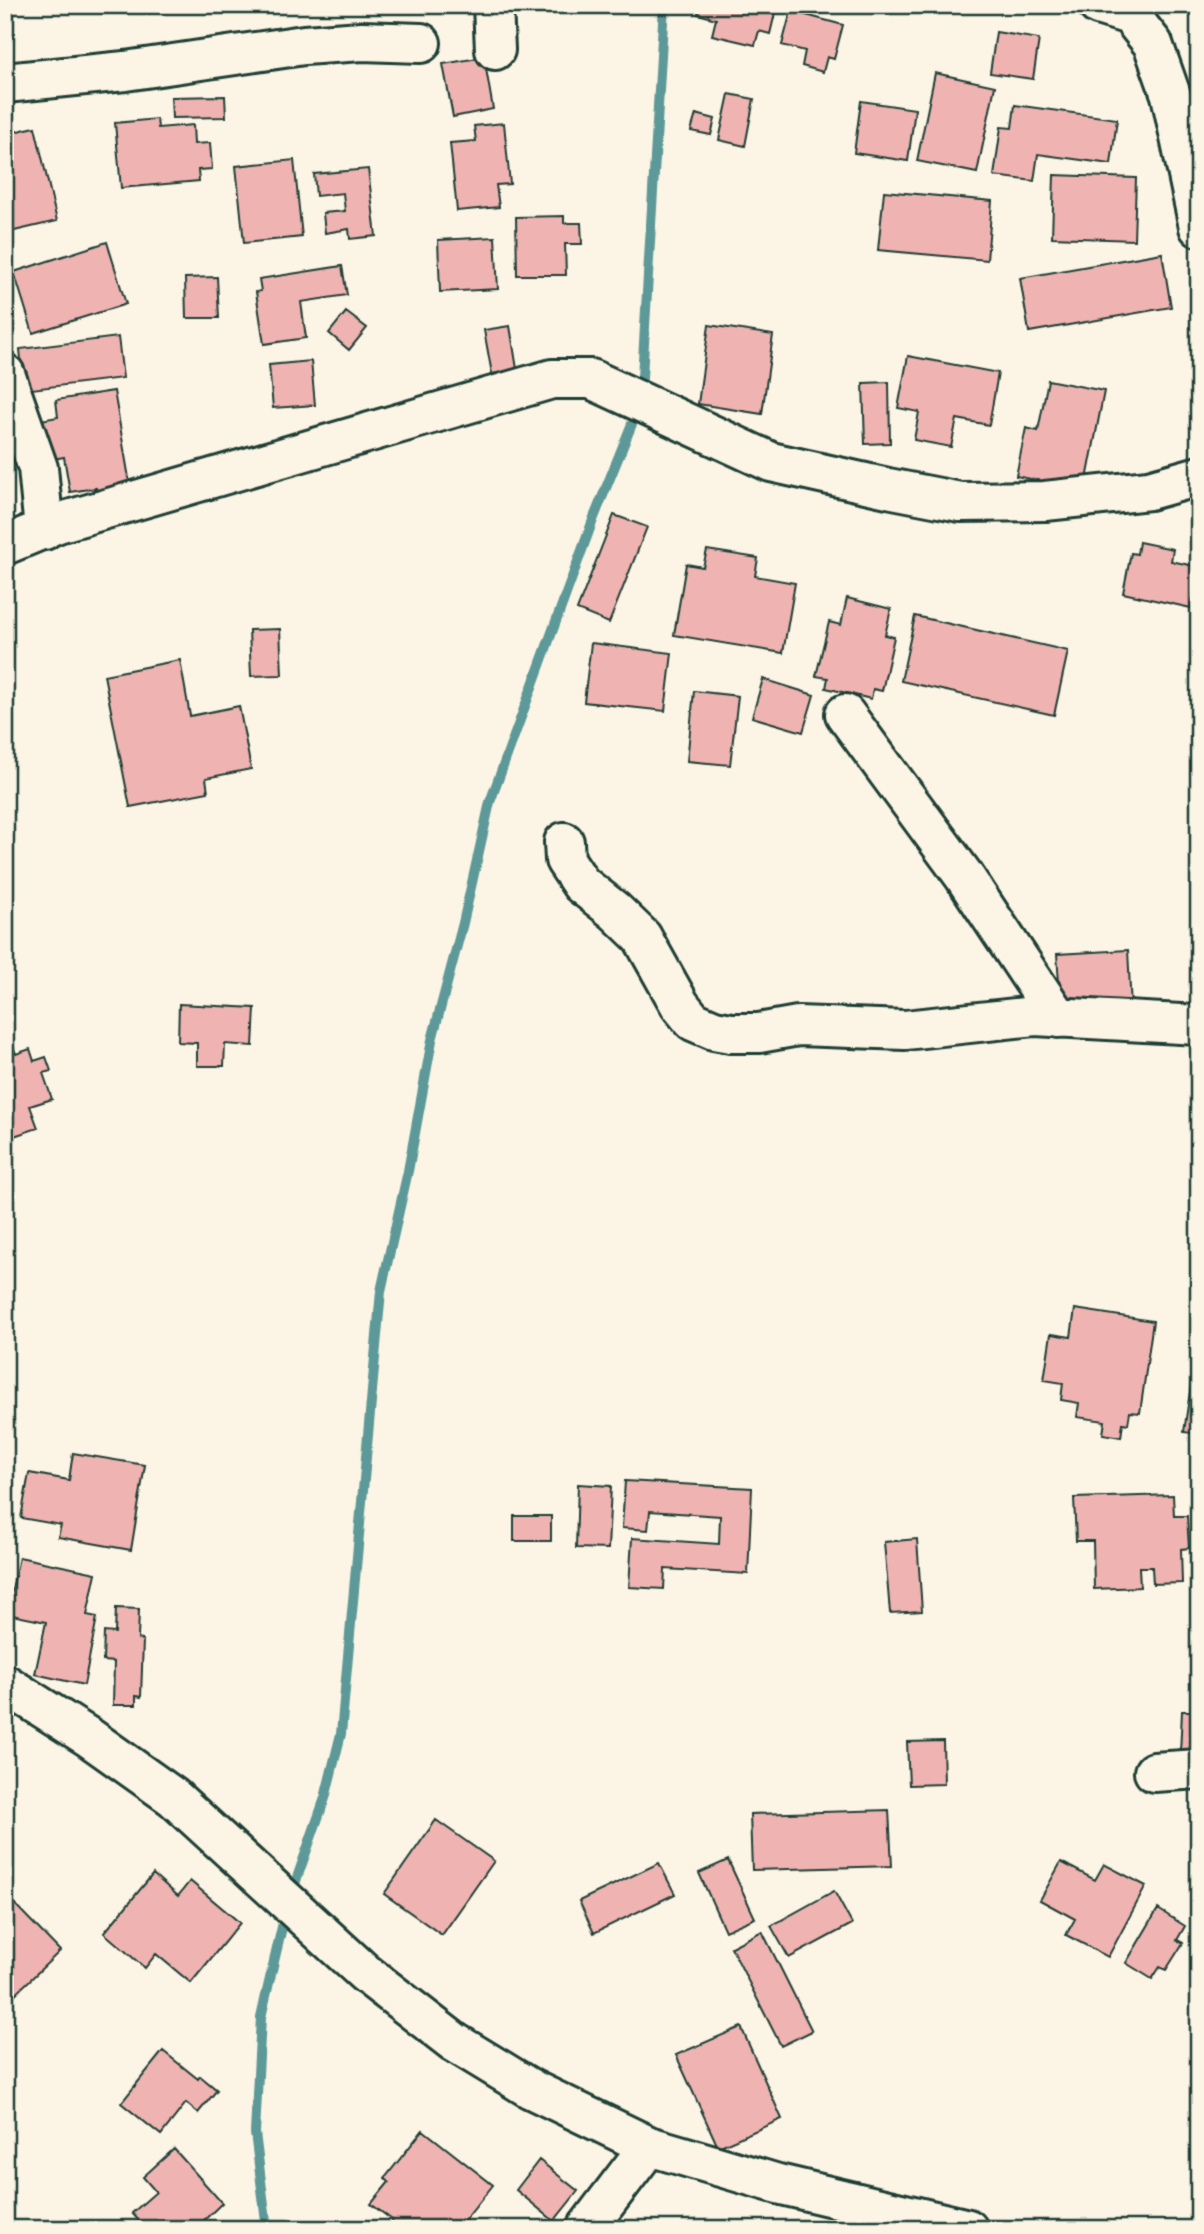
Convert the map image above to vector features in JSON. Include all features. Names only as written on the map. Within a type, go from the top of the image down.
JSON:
[{"type":"street","points":[[494,5],[495,50]]},
{"type":"street","points":[[1098,5],[1130,15],[1153,44],[1171,95],[1199,227]]},
{"type":"street","points":[[5,83],[125,71],[304,45],[362,41],[421,43]]},
{"type":"street","points":[[5,374],[38,468],[44,530]]},
{"type":"street","points":[[5,545],[58,523],[552,379],[592,379],[771,462],[960,502],[1045,501],[1149,490],[1199,476]]},
{"type":"street","points":[[845,714],[964,876],[1058,1018]]},
{"type":"street","points":[[564,842],[565,860],[581,884],[642,937],[680,1005],[693,1021],[714,1030],[759,1033],[798,1026],[905,1030],[1035,1016],[1199,1026]]},
{"type":"street","points":[[5,1684],[90,1738],[173,1797],[365,1973],[454,2042],[531,2090],[649,2146],[778,2184],[968,2229]]},
{"type":"street","points":[[1154,1772],[1199,1769]]},
{"type":"street","points":[[586,2229],[649,2146]]},
{"type":"building","points":[[156,5],[285,5],[285,6],[156,12]]},
{"type":"building","points":[[700,5],[777,5],[770,34],[759,31],[755,45],[712,35],[716,19],[698,14]]},
{"type":"building","points":[[791,11],[843,25],[834,59],[827,57],[823,72],[802,66],[805,51],[782,45]]},
{"type":"building","points":[[996,32],[1039,39],[1033,79],[990,73]]},
{"type":"building","points":[[484,57],[493,109],[453,117],[443,64]]},
{"type":"building","points":[[935,73],[995,86],[977,173],[917,161]]},
{"type":"building","points":[[729,94],[754,99],[745,146],[719,140]]},
{"type":"building","points":[[225,96],[226,117],[172,118],[171,97]]},
{"type":"building","points":[[861,101],[915,109],[908,161],[854,153]]},
{"type":"building","points":[[1015,105],[1117,119],[1111,164],[1038,154],[1034,181],[994,176],[1001,127],[1012,128]]},
{"type":"building","points":[[696,114],[715,119],[711,135],[691,131]]},
{"type":"building","points":[[157,119],[158,128],[193,125],[194,144],[210,143],[212,169],[198,170],[199,181],[121,188],[115,123]]},
{"type":"building","points":[[504,123],[510,184],[496,185],[499,207],[457,211],[450,143],[476,141],[474,126]]},
{"type":"building","points":[[35,127],[57,221],[10,232],[5,210],[5,134]]},
{"type":"building","points":[[294,160],[302,237],[244,243],[236,166]]},
{"type":"building","points":[[368,169],[376,236],[350,239],[349,229],[325,233],[323,213],[345,211],[343,193],[316,196],[314,174]]},
{"type":"building","points":[[1054,175],[1136,178],[1134,240],[1052,237]]},
{"type":"building","points":[[884,191],[992,201],[987,260],[878,250]]},
{"type":"building","points":[[564,216],[564,223],[581,223],[582,244],[565,244],[566,275],[517,275],[516,217]]},
{"type":"building","points":[[495,237],[498,289],[440,292],[438,240]]},
{"type":"building","points":[[107,242],[126,304],[33,333],[14,272]]},
{"type":"building","points":[[1162,253],[1171,307],[1029,332],[1020,278]]},
{"type":"building","points":[[342,266],[347,295],[301,302],[306,338],[264,344],[256,292],[261,291],[259,279]]},
{"type":"building","points":[[217,277],[219,318],[186,318],[185,278]]},
{"type":"building","points":[[346,312],[367,328],[349,350],[329,333]]},
{"type":"building","points":[[709,325],[773,335],[762,414],[698,404]]},
{"type":"building","points":[[510,326],[517,369],[492,374],[484,330]]},
{"type":"building","points":[[118,337],[123,378],[24,390],[20,349]]},
{"type":"building","points":[[908,356],[998,373],[989,425],[957,419],[951,447],[914,440],[919,412],[898,408]]},
{"type":"building","points":[[311,361],[315,405],[273,408],[269,365]]},
{"type":"building","points":[[1048,380],[1104,391],[1085,490],[1016,476],[1026,428],[1038,431]]},
{"type":"building","points":[[889,382],[890,443],[865,444],[863,383]]},
{"type":"building","points":[[114,391],[132,496],[99,502],[96,488],[70,492],[64,457],[42,461],[35,421],[58,417],[56,400]]},
{"type":"building","points":[[614,515],[647,527],[609,623],[577,610]]},
{"type":"building","points":[[1139,542],[1173,549],[1171,561],[1199,567],[1191,608],[1123,593],[1131,553],[1137,554]]},
{"type":"building","points":[[707,550],[758,558],[755,576],[795,583],[783,653],[674,635],[686,564],[703,567]]},
{"type":"building","points":[[847,598],[891,609],[885,635],[894,637],[882,691],[873,689],[871,699],[826,688],[828,678],[816,676],[829,622],[841,625]]},
{"type":"building","points":[[915,616],[1068,651],[1054,715],[901,681]]},
{"type":"building","points":[[280,629],[282,675],[251,676],[249,630]]},
{"type":"building","points":[[591,643],[672,653],[665,711],[584,702]]},
{"type":"building","points":[[180,660],[190,716],[239,706],[251,769],[206,778],[208,792],[130,807],[104,675]]},
{"type":"building","points":[[763,679],[814,695],[803,732],[752,717]]},
{"type":"building","points":[[694,691],[738,696],[730,765],[687,761]]},
{"type":"building","points":[[1128,950],[1131,1008],[1061,1012],[1057,954]]},
{"type":"building","points":[[179,1004],[255,1008],[253,1046],[225,1044],[224,1066],[197,1066],[197,1043],[178,1042]]},
{"type":"building","points":[[13,1047],[16,1054],[30,1049],[34,1061],[46,1057],[51,1071],[43,1073],[52,1099],[30,1106],[38,1128],[5,1139],[5,1050]]},
{"type":"building","points":[[1075,1309],[1153,1321],[1140,1413],[1130,1412],[1128,1424],[1123,1423],[1121,1437],[1103,1434],[1105,1421],[1077,1417],[1079,1403],[1061,1400],[1063,1383],[1044,1380],[1051,1334],[1071,1337]]},
{"type":"building","points":[[1193,1371],[1199,1372],[1199,1434],[1184,1432]]},
{"type":"building","points":[[73,1453],[145,1465],[131,1550],[58,1537],[61,1525],[21,1518],[29,1473],[69,1480]]},
{"type":"building","points":[[625,1481],[752,1488],[748,1574],[665,1569],[664,1589],[629,1587],[632,1538],[719,1544],[720,1516],[650,1511],[648,1530],[622,1528]]},
{"type":"building","points":[[578,1484],[611,1486],[608,1549],[576,1548]]},
{"type":"building","points":[[1173,1495],[1174,1516],[1187,1516],[1189,1548],[1181,1549],[1182,1583],[1153,1584],[1152,1567],[1139,1567],[1140,1587],[1094,1589],[1093,1541],[1076,1541],[1074,1498]]},
{"type":"building","points":[[514,1516],[551,1516],[551,1541],[514,1541]]},
{"type":"building","points":[[917,1539],[922,1611],[890,1613],[884,1542]]},
{"type":"building","points":[[19,1557],[96,1573],[87,1615],[97,1617],[84,1685],[35,1674],[46,1622],[7,1614]]},
{"type":"building","points":[[116,1608],[139,1609],[138,1639],[143,1640],[141,1697],[136,1696],[136,1705],[113,1705],[114,1662],[103,1661],[104,1632],[115,1633]]},
{"type":"building","points":[[1182,1711],[1199,1711],[1199,1755],[1180,1754]]},
{"type":"building","points":[[943,1741],[944,1784],[909,1785],[907,1742]]},
{"type":"building","points":[[889,1810],[892,1866],[752,1870],[750,1814]]},
{"type":"building","points":[[436,1820],[494,1861],[442,1935],[384,1894]]},
{"type":"building","points":[[728,1860],[755,1918],[725,1931],[699,1873]]},
{"type":"building","points":[[1061,1862],[1095,1880],[1104,1864],[1146,1886],[1108,1957],[1066,1935],[1075,1919],[1040,1900]]},
{"type":"building","points":[[659,1863],[675,1894],[594,1933],[579,1901]]},
{"type":"building","points":[[153,1874],[178,1896],[190,1881],[240,1923],[191,1983],[156,1954],[145,1968],[104,1933]]},
{"type":"building","points":[[834,1891],[852,1924],[789,1958],[771,1926]]},
{"type":"building","points":[[5,1894],[60,1951],[5,2004]]},
{"type":"building","points":[[1158,1909],[1185,1926],[1177,1940],[1183,1943],[1166,1970],[1160,1967],[1152,1979],[1126,1963]]},
{"type":"building","points":[[762,1931],[812,2031],[781,2046],[731,1947]]},
{"type":"building","points":[[741,2027],[782,2119],[718,2147],[676,2055]]},
{"type":"building","points":[[163,2051],[198,2079],[200,2076],[217,2090],[198,2113],[186,2103],[161,2135],[121,2103]]},
{"type":"building","points":[[423,2130],[493,2185],[458,2229],[387,2229],[392,2220],[371,2204],[389,2182],[385,2178]]},
{"type":"building","points":[[174,2149],[222,2203],[195,2229],[146,2229],[132,2213],[156,2192],[143,2177]]},
{"type":"building","points":[[539,2160],[578,2191],[554,2221],[516,2190]]},
{"type":"waterway","points":[[641,394],[664,5]]},
{"type":"waterway","points":[[291,1895],[325,1798],[341,1734],[381,1291],[408,1171],[432,1040],[463,923],[490,802],[593,520],[638,409]]},
{"type":"waterway","points":[[267,2229],[255,2133],[261,2017],[286,1910]]}]
